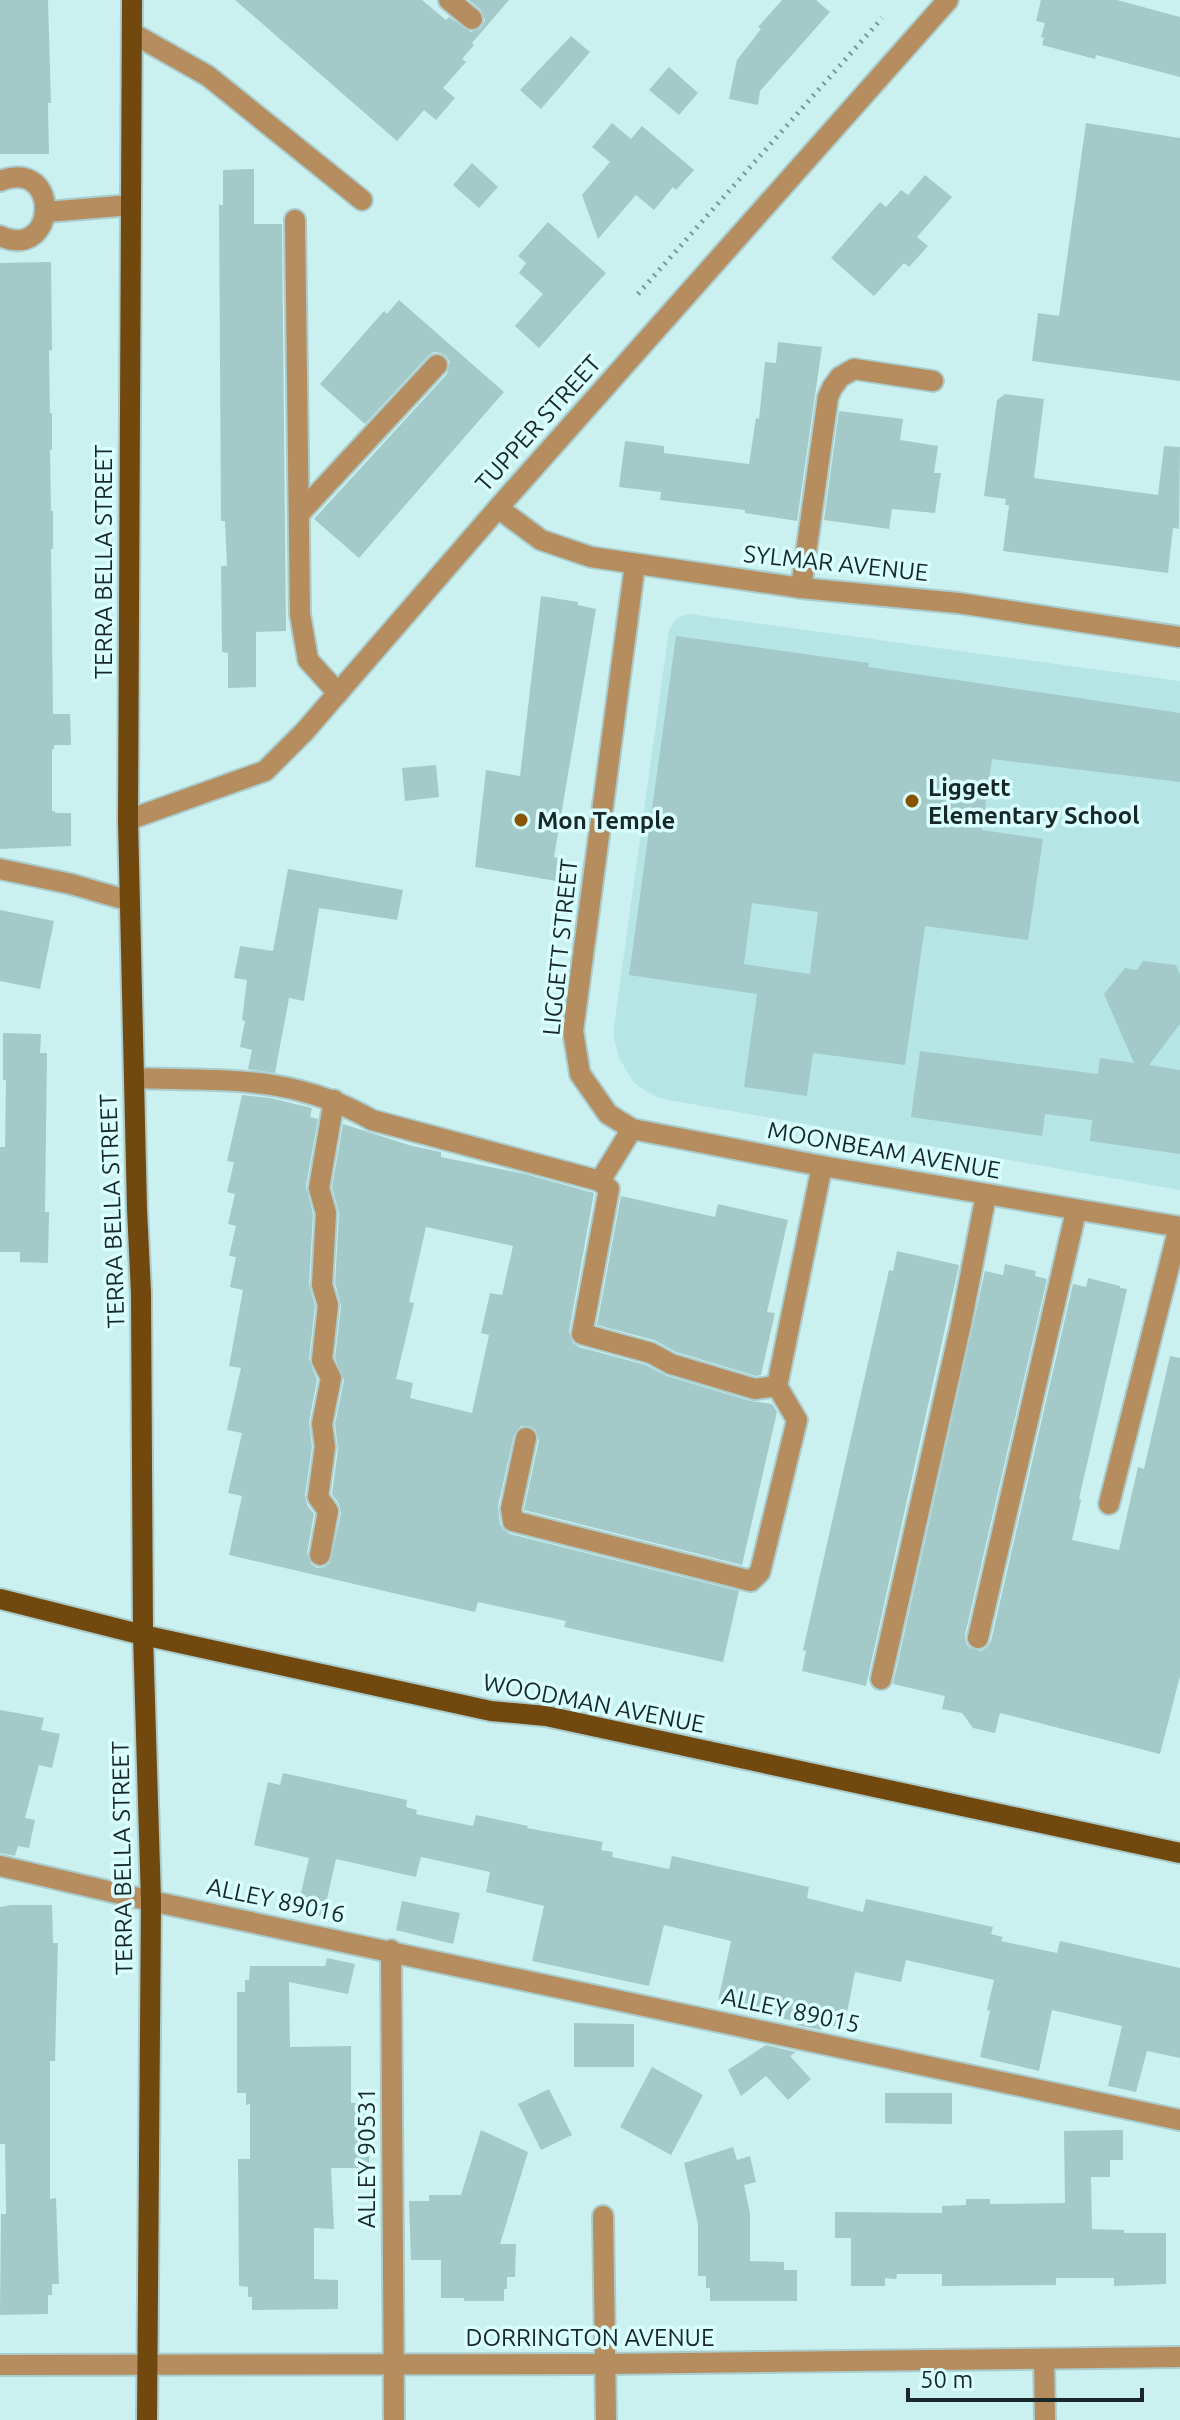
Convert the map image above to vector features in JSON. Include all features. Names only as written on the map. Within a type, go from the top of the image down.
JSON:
[{"type":"main road","name":"TERRA BELLA STREET","points":[[132,0],[128,820],[141,1293],[143,1635],[151,1901],[147,2420]]},
{"type":"main road","name":"WOODMAN AVENUE","points":[[0,1599],[143,1635],[491,1711],[546,1716],[1179,1848]]},
{"type":"street","points":[[449,0],[472,19]]},
{"type":"street","name":"TUPPER STREET","points":[[128,820],[265,771],[305,731],[948,0]]},
{"type":"street","points":[[132,33],[208,76],[362,200]]},
{"type":"street","points":[[0,181],[18,177],[36,185],[42,193],[46,212],[37,231],[28,237],[18,240],[0,236]]},
{"type":"street","points":[[46,212],[131,205]]},
{"type":"street","points":[[295,220],[300,614],[308,660],[338,693]]},
{"type":"street","points":[[299,514],[437,365]]},
{"type":"street","points":[[801,588],[828,397],[832,388],[840,377],[854,369],[933,381]]},
{"type":"street","name":"SYLMAR AVENUE","points":[[498,508],[541,540],[591,557],[801,588],[958,603],[1180,637]]},
{"type":"street","name":"LIGGETT STREET","points":[[593,1093],[580,1074],[573,1031],[635,564]]},
{"type":"street","points":[[0,869],[71,884],[130,901]]},
{"type":"street","points":[[134,1078],[251,1081],[300,1089],[334,1100],[372,1120],[600,1181],[609,1189],[582,1334],[651,1353],[671,1364],[755,1389],[777,1386]]},
{"type":"street","name":"MOONBEAM AVENUE","points":[[593,1093],[608,1114],[632,1129],[822,1166],[1180,1227]]},
{"type":"street","points":[[320,1555],[328,1511],[318,1497],[325,1447],[322,1424],[331,1378],[322,1360],[328,1305],[322,1285],[326,1213],[319,1188],[334,1100]]},
{"type":"street","points":[[600,1181],[632,1129]]},
{"type":"street","points":[[526,1438],[511,1509],[513,1521],[751,1581],[760,1572],[797,1420],[777,1386],[822,1166]]},
{"type":"street","points":[[881,1679],[961,1324],[986,1195]]},
{"type":"street","points":[[978,1638],[1076,1211]]},
{"type":"street","points":[[1109,1504],[1180,1227]]},
{"type":"street","name":"ALLEY 89016","points":[[0,1866],[151,1901],[391,1950]]},
{"type":"street","name":"ALLEY 89015","points":[[391,1950],[1180,2120]]},
{"type":"street","name":"ALLEY 90531","points":[[391,1950],[394,2420]]},
{"type":"street","points":[[603,2216],[606,2420]]},
{"type":"street","name":"DORRINGTON AVENUE","points":[[0,2365],[605,2364],[1180,2357]]},
{"type":"street","points":[[1044,2359],[1045,2420]]},
{"type":"path","points":[[638,294],[882,18]]},
{"type":"shaded area","name":"Liggett Elementary School","points":[[689,614],[1180,681],[1180,1190],[663,1099],[634,1083],[619,1058],[614,1026],[669,630],[677,618]]},
{"type":"building","points":[[0,0],[48,0],[49,154],[0,154]]},
{"type":"building","points":[[235,0],[422,0],[446,20],[449,17],[471,32],[481,28],[485,20],[481,10],[469,0],[509,0],[472,43],[474,45],[462,59],[466,62],[443,88],[455,98],[436,120],[424,110],[397,141]]},
{"type":"building","points":[[782,0],[816,0],[830,12],[760,91],[758,105],[729,99],[737,60],[761,29],[758,27]]},
{"type":"building","points":[[1041,0],[1117,0],[1180,17],[1180,77],[1096,55],[1095,59],[1042,45],[1045,23],[1036,21]]},
{"type":"building","points":[[571,36],[590,52],[541,109],[520,90]]},
{"type":"building","points":[[669,67],[698,93],[679,115],[649,90]]},
{"type":"building","points":[[612,123],[631,139],[642,126],[694,170],[676,190],[673,187],[654,210],[636,195],[598,239],[582,195],[610,162],[592,147]]},
{"type":"building","points":[[1086,123],[1180,138],[1180,381],[1032,361],[1038,313],[1059,316]]},
{"type":"building","points":[[472,163],[498,187],[479,208],[453,185]]},
{"type":"building","points":[[254,169],[254,224],[282,224],[286,631],[256,632],[256,687],[228,688],[228,653],[222,652],[221,566],[227,566],[225,521],[221,521],[219,205],[223,205],[223,170]]},
{"type":"building","points":[[925,175],[952,197],[917,237],[928,246],[909,267],[904,263],[874,296],[831,258],[880,202],[886,207],[901,190],[908,195]]},
{"type":"building","points":[[548,222],[606,273],[539,348],[515,326],[543,294],[519,273],[526,263],[518,256]]},
{"type":"building","points":[[51,262],[53,714],[70,714],[71,745],[54,745],[52,749],[52,811],[71,813],[71,846],[0,849],[0,263]]},
{"type":"building","points":[[399,300],[504,392],[359,558],[314,519],[447,374],[450,362],[441,353],[434,352],[428,356],[365,424],[320,384],[384,311],[387,314]]},
{"type":"building","points":[[778,342],[822,347],[797,521],[745,513],[745,510],[660,500],[661,492],[619,487],[625,441],[664,446],[664,453],[749,464],[756,418],[759,419],[765,362],[776,363]]},
{"type":"building","points":[[1005,394],[1044,399],[1034,478],[1158,495],[1164,446],[1180,447],[1179,529],[1173,528],[1168,573],[1003,551],[1009,505],[1005,505],[1006,499],[984,496],[997,400]]},
{"type":"building","points":[[839,411],[903,419],[900,440],[938,446],[934,473],[941,473],[935,513],[892,509],[889,529],[824,520]]},
{"type":"building","points":[[541,596],[578,602],[578,605],[596,609],[554,857],[560,858],[556,881],[475,867],[486,770],[520,776]]},
{"type":"building","points":[[676,636],[869,663],[868,667],[1180,713],[1180,782],[992,759],[982,830],[1043,839],[1028,940],[925,926],[905,1065],[813,1053],[807,1096],[744,1087],[757,994],[629,975]],"holes":[[[752,903],[818,912],[810,974],[744,964]]]},
{"type":"building","points":[[436,765],[439,797],[405,801],[402,768]]},
{"type":"building","points":[[288,869],[403,890],[397,920],[319,908],[304,1001],[289,998],[275,1073],[248,1069],[252,1050],[240,1047],[247,980],[234,978],[240,946],[273,951]]},
{"type":"building","points":[[0,910],[54,921],[40,989],[0,981]]},
{"type":"building","points":[[1143,961],[1176,965],[1180,975],[1180,1024],[1149,1065],[1180,1070],[1180,1154],[1090,1141],[1092,1120],[1045,1114],[1042,1136],[911,1117],[920,1051],[1098,1074],[1100,1058],[1134,1063],[1104,994],[1125,968],[1137,970]]},
{"type":"building","points":[[3,1033],[41,1034],[40,1053],[47,1053],[45,1212],[49,1212],[48,1263],[20,1262],[20,1252],[0,1252],[0,1147],[5,1147],[6,1080],[3,1080]]},
{"type":"building","points":[[242,1095],[312,1108],[310,1117],[318,1119],[306,1186],[313,1214],[309,1284],[315,1306],[309,1359],[317,1380],[309,1422],[312,1447],[305,1495],[307,1505],[314,1514],[307,1553],[311,1564],[317,1568],[330,1563],[341,1513],[332,1494],[338,1449],[335,1424],[344,1380],[335,1358],[341,1306],[335,1283],[339,1213],[332,1187],[343,1124],[441,1152],[441,1157],[525,1174],[594,1193],[569,1332],[573,1343],[646,1365],[667,1376],[751,1401],[772,1404],[777,1412],[742,1565],[524,1510],[539,1440],[535,1429],[529,1426],[521,1426],[514,1435],[498,1506],[500,1524],[510,1534],[739,1591],[723,1662],[564,1627],[566,1621],[478,1602],[475,1612],[229,1555],[242,1496],[228,1493],[242,1433],[227,1430],[241,1368],[229,1366],[243,1290],[230,1287],[236,1257],[229,1256],[236,1226],[228,1224],[235,1194],[227,1192],[234,1162],[227,1161]],"holes":[[[426,1227],[513,1246],[502,1295],[490,1293],[481,1333],[489,1335],[472,1413],[410,1398],[413,1383],[396,1379],[414,1303],[409,1302]]]},
{"type":"building","points":[[621,1196],[715,1217],[718,1204],[788,1220],[767,1312],[775,1313],[761,1375],[676,1352],[654,1340],[597,1325]]},
{"type":"building","points":[[897,1251],[959,1265],[866,1686],[802,1671],[806,1651],[803,1650],[889,1270],[893,1271]]},
{"type":"building","points":[[1005,1264],[1036,1271],[1035,1276],[1047,1279],[965,1635],[966,1643],[970,1648],[981,1651],[991,1641],[1073,1284],[1086,1287],[1088,1278],[1127,1289],[1072,1540],[1119,1550],[1138,1467],[1144,1469],[1170,1356],[1180,1358],[1180,1676],[1160,1754],[1000,1713],[995,1733],[973,1728],[962,1713],[942,1709],[945,1696],[893,1684],[985,1271],[1003,1275]]},
{"type":"building","points":[[0,1710],[44,1718],[41,1730],[60,1734],[52,1768],[39,1765],[25,1818],[35,1820],[29,1848],[18,1846],[15,1856],[0,1853]]},
{"type":"building","points":[[283,1773],[407,1800],[406,1807],[417,1810],[416,1814],[473,1826],[476,1815],[603,1842],[601,1850],[613,1852],[612,1857],[669,1869],[672,1856],[809,1887],[807,1898],[863,1912],[866,1899],[993,1927],[991,1934],[1003,1937],[1001,1941],[1057,1953],[1060,1941],[1180,1968],[1180,2058],[1147,2051],[1136,2092],[1108,2086],[1122,2026],[1052,2010],[1039,2071],[980,2057],[994,1980],[906,1960],[901,1982],[855,1972],[844,2028],[828,2025],[821,2030],[796,2025],[801,2022],[768,2016],[769,2012],[718,2001],[731,1941],[664,1925],[649,1986],[532,1961],[544,1906],[486,1892],[490,1872],[421,1857],[416,1877],[336,1859],[323,1916],[297,1910],[309,1858],[254,1845],[268,1782],[280,1785]]},
{"type":"building","points":[[402,1901],[460,1913],[453,1944],[396,1930]]},
{"type":"building","points":[[52,1905],[53,1943],[58,1943],[55,2061],[50,2061],[50,2199],[56,2198],[59,2284],[52,2284],[52,2295],[48,2295],[48,2314],[0,2315],[1,2214],[6,2214],[5,2144],[0,2144],[0,1907]]},
{"type":"building","points":[[327,1958],[355,1964],[348,1994],[289,1982],[290,2047],[351,2046],[351,2103],[359,2103],[359,2108],[370,2110],[369,2168],[331,2168],[334,2229],[314,2228],[314,2279],[338,2280],[338,2309],[252,2310],[248,2287],[239,2286],[238,2159],[250,2159],[250,2104],[246,2105],[246,2093],[237,2093],[237,1992],[245,1992],[250,1966],[325,1966]]},
{"type":"building","points":[[574,2023],[634,2024],[634,2067],[574,2067]]},
{"type":"building","points":[[766,2045],[796,2052],[790,2056],[811,2079],[788,2100],[766,2076],[741,2096],[728,2070]]},
{"type":"building","points":[[652,2067],[703,2095],[671,2155],[620,2127]]},
{"type":"building","points":[[549,2089],[572,2135],[541,2150],[518,2104]]},
{"type":"building","points":[[885,2093],[952,2093],[952,2124],[885,2123]]},
{"type":"building","points":[[481,2130],[528,2152],[500,2244],[516,2244],[515,2277],[507,2277],[504,2301],[441,2298],[441,2260],[411,2260],[409,2201],[429,2201],[429,2195],[461,2195]]},
{"type":"building","points":[[1123,2130],[1123,2160],[1110,2160],[1110,2177],[1091,2177],[1092,2229],[1166,2233],[1166,2284],[1114,2286],[1114,2278],[1056,2278],[1056,2285],[942,2286],[942,2274],[897,2274],[896,2279],[885,2278],[885,2286],[851,2286],[851,2238],[835,2238],[835,2212],[942,2213],[942,2206],[966,2205],[966,2199],[990,2199],[990,2204],[1065,2203],[1064,2131]]},
{"type":"building","points":[[733,2147],[737,2160],[750,2156],[756,2182],[744,2185],[750,2213],[750,2261],[784,2262],[784,2270],[797,2270],[797,2301],[710,2301],[706,2276],[698,2276],[698,2224],[684,2163]]},
{"type":"place","name":"Liggett Elementary School","points":[[912,801]]},
{"type":"place","name":"Mon Temple","points":[[521,820]]}]
